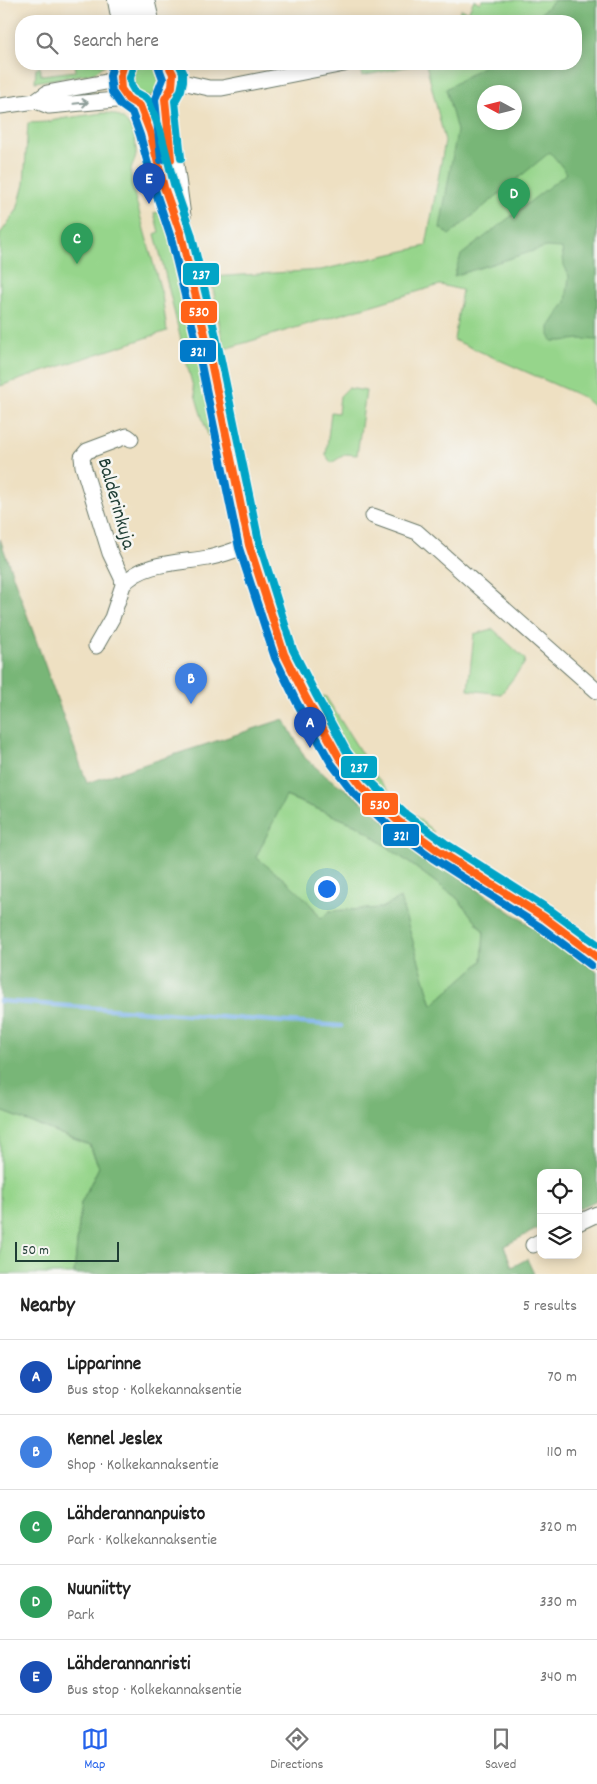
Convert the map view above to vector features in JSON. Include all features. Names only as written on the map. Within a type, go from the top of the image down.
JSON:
[{"type":"main road","points":[[120,0],[123,15]]},
{"type":"main road","points":[[142,0],[146,15]]},
{"type":"main road","points":[[122,70],[120,84],[122,92],[134,102],[150,132],[164,187],[181,235]]},
{"type":"main road","points":[[134,102],[153,106],[168,81]]},
{"type":"main road","points":[[168,81],[167,131],[181,235],[207,343],[249,545],[284,654],[339,757],[361,786],[398,821],[439,851],[545,918],[597,957]]},
{"type":"street","points":[[0,106],[36,101],[47,93],[106,82],[121,70]]},
{"type":"street","points":[[168,81],[209,88],[222,88],[314,70]]},
{"type":"street","points":[[36,101],[49,106],[134,102]]},
{"type":"street","name":"Balderinkuja","points":[[123,585],[122,578],[110,554],[83,466],[82,457],[87,450],[127,436],[131,439]]},
{"type":"street","points":[[373,516],[417,532],[597,691]]},
{"type":"street","name":"Balderinkuja","points":[[123,585],[129,578],[141,571],[209,557],[249,545]]},
{"type":"street","points":[[96,646],[112,618],[123,585]]},
{"type":"street","points":[[582,1221],[597,1214]]},
{"type":"green space","points":[[474,0],[480,3],[482,0],[597,0],[597,409],[583,397],[454,340],[462,290],[440,285],[224,349],[211,277],[321,270],[426,246],[445,141],[427,70],[582,70],[582,15],[458,15],[461,9],[468,12]]},
{"type":"green space","points":[[555,0],[597,0],[597,340],[552,341],[549,335],[549,327],[566,302],[569,276],[564,265],[562,248],[546,247],[454,276],[461,255],[567,173],[550,152],[449,235],[440,228],[457,131],[446,89],[477,70],[582,70],[582,15],[539,15]]},
{"type":"green space","points":[[36,70],[40,70],[41,75],[98,70],[94,73],[35,82]]},
{"type":"green space","points":[[134,70],[157,70],[161,76],[161,86],[153,95],[147,97],[132,91],[130,75]]},
{"type":"green space","points":[[361,70],[391,70],[362,76]]},
{"type":"green space","points":[[102,113],[118,116],[124,120],[129,125],[135,139],[136,155],[131,172],[132,186],[162,295],[167,331],[0,386],[0,234],[17,210],[24,184],[28,123],[47,122]]},
{"type":"green space","points":[[158,212],[168,230],[178,260],[224,470],[208,434],[189,372],[155,234],[159,232],[154,213]]},
{"type":"green space","points":[[348,388],[366,391],[357,455],[346,454],[331,463],[326,455],[331,412],[338,413],[340,396]]},
{"type":"green space","points":[[0,539],[87,783],[284,719],[305,758],[327,777],[351,793],[421,851],[597,971],[597,1200],[582,1207],[582,1169],[537,1169],[537,1229],[504,1246],[512,1267],[527,1259],[534,1274],[74,1274],[81,1203],[99,1167],[90,1145],[4,1112],[0,1113]],"holes":[[[286,796],[359,826],[457,898],[484,932],[482,961],[432,1005],[400,898],[382,908],[329,911],[321,919],[299,893],[256,857]]]},
{"type":"green space","points":[[493,629],[525,659],[524,664],[501,694],[468,690],[474,634]]},
{"type":"green space","points":[[322,696],[326,697],[375,775],[397,800],[434,832],[429,833],[410,818],[389,799],[361,768],[318,699]]},
{"type":"green space","points":[[285,796],[359,826],[457,898],[484,932],[482,961],[432,1005],[400,899],[382,908],[329,911],[321,920],[314,908],[256,857]]},
{"type":"green space","points":[[4,1112],[89,1145],[99,1167],[81,1203],[74,1274],[0,1274],[0,1113]]},
{"type":"waterway","points":[[0,1001],[341,1026]]},
{"type":"transit line","name":"321","points":[[112,70],[110,76],[112,92],[121,105],[132,113],[171,238],[197,345],[239,548],[275,658],[297,703],[331,763],[354,793],[391,828],[434,859],[539,926],[591,965]]},
{"type":"transit line","name":"530","points":[[122,70],[120,77],[121,89],[128,99],[140,106],[150,132],[164,187],[181,235],[207,343],[249,545],[284,654],[306,698],[339,757],[361,786],[398,821],[439,851],[545,918],[597,957]]},
{"type":"transit line","name":"237","points":[[132,70],[130,78],[131,85],[135,92],[146,98],[149,102],[160,130],[174,184],[191,233],[217,341],[259,542],[293,650],[315,693],[347,752],[368,779],[404,813],[445,843],[550,910],[597,944]]},
{"type":"transit line","name":"321","points":[[160,70],[163,79],[155,99],[161,160]]},
{"type":"transit line","name":"530","points":[[171,70],[173,74],[172,87],[165,99],[171,159]]},
{"type":"transit line","name":"237","points":[[181,158],[175,101],[181,90],[183,81],[182,70]]},
{"type":"place","name":"Lähderannanristi","points":[[149,204]]},
{"type":"place","name":"Nuuniitty","points":[[514,219]]},
{"type":"place","name":"Lähderannanpuisto","points":[[77,264]]},
{"type":"place","name":"Kennel Jeslex","points":[[191,704]]},
{"type":"place","name":"Lipparinne","points":[[310,748]]}]
